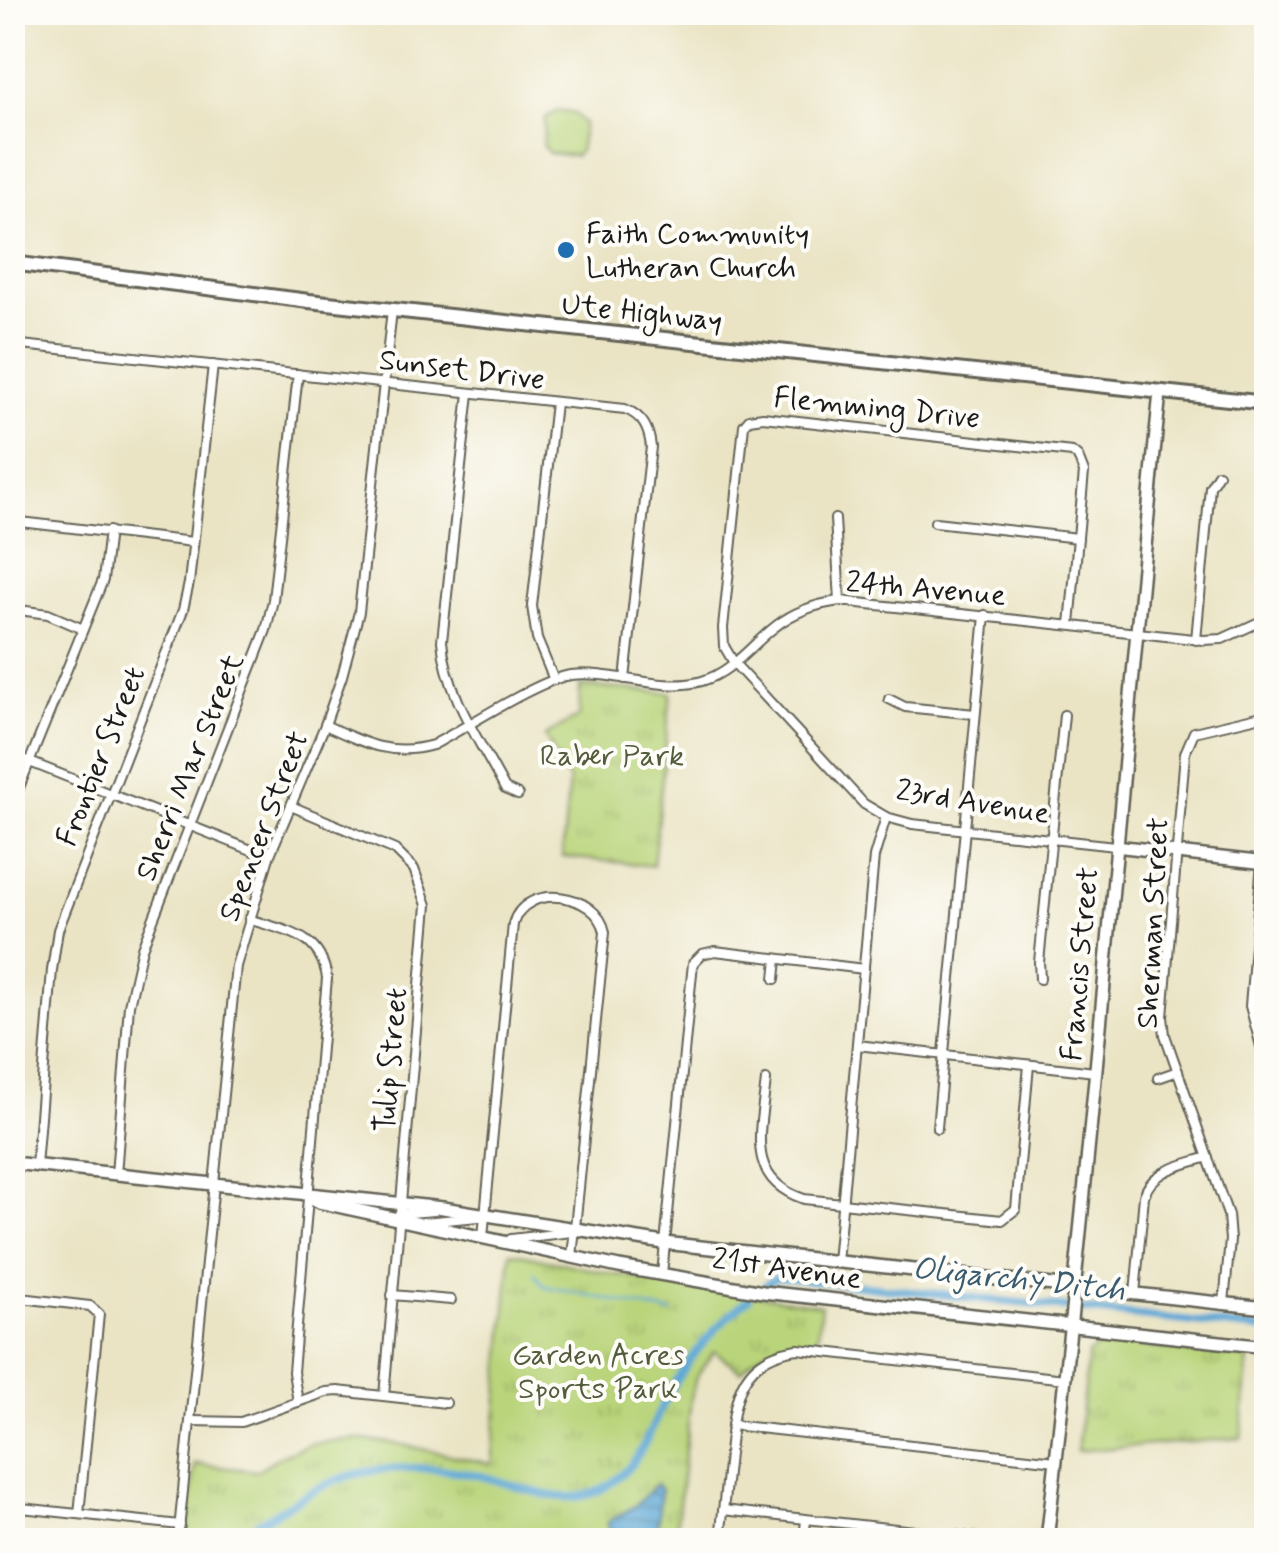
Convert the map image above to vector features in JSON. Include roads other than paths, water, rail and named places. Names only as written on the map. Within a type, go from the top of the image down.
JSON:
[{"type":"main road","name":"Ute Highway","points":[[12,263],[392,310],[1266,403]]},
{"type":"street","name":"Spencer Street","points":[[178,1540],[236,966],[269,857],[325,725],[352,644],[359,612],[392,310]]},
{"type":"street","name":"Sunset Drive","points":[[12,344],[625,408],[642,419],[650,436],[625,679]]},
{"type":"street","name":"Frontier Street","points":[[36,1166],[56,942],[65,906],[183,610],[213,365]]},
{"type":"street","name":"Sherri Mar Street","points":[[116,1174],[133,980],[266,630],[273,600],[298,374]]},
{"type":"street","name":"Francis Street","points":[[1047,1540],[1075,1293],[1160,392]]},
{"type":"street","points":[[469,393],[442,642],[450,682],[505,789],[518,794]]},
{"type":"street","points":[[554,680],[537,639],[532,606],[555,402]]},
{"type":"street","name":"Flemming Drive","points":[[734,663],[724,646],[723,628],[746,416],[1082,454],[1084,472],[1070,625]]},
{"type":"street","points":[[1196,640],[1210,487],[1218,474]]},
{"type":"street","points":[[835,519],[840,601]]},
{"type":"street","points":[[12,521],[193,542]]},
{"type":"street","points":[[935,522],[1078,538]]},
{"type":"street","points":[[12,805],[103,580],[109,531]]},
{"type":"street","name":"24th Avenue","points":[[325,725],[379,750],[396,752],[433,745],[554,680],[574,675],[689,684],[714,676],[734,663],[786,618],[813,606],[840,601],[1196,640],[1222,638],[1266,619]]},
{"type":"street","points":[[12,609],[48,614],[83,629]]},
{"type":"street","points":[[938,1128],[985,616]]},
{"type":"street","name":"23rd Avenue","points":[[734,663],[854,794],[886,817],[912,824],[1264,863]]},
{"type":"street","points":[[889,699],[904,707],[975,714]]},
{"type":"street","points":[[1040,979],[1038,962],[1064,715]]},
{"type":"street","name":"Sherman Street","points":[[1224,1303],[1230,1222],[1163,1017],[1185,753],[1194,732],[1266,715]]},
{"type":"street","points":[[12,755],[269,857]]},
{"type":"street","name":"Tulip Street","points":[[291,806],[396,850],[414,869],[424,890],[426,921],[384,1396]]},
{"type":"street","points":[[1266,812],[1250,1006],[1266,1065]]},
{"type":"street","points":[[837,1262],[874,857],[886,817]]},
{"type":"street","points":[[572,1257],[576,1230],[605,932],[597,913],[580,902],[562,898],[521,901],[513,924],[484,1214],[487,1238],[576,1230]]},
{"type":"street","points":[[597,913],[606,906]]},
{"type":"street","points":[[249,919],[314,945],[324,964],[327,988],[293,1372],[298,1402]]},
{"type":"street","points":[[662,1274],[694,953],[864,969]]},
{"type":"street","points":[[775,978],[777,958]]},
{"type":"street","points":[[857,1045],[1095,1072]]},
{"type":"street","points":[[766,1080],[760,1146],[763,1167],[778,1188],[804,1199],[1012,1221],[1029,1065]]},
{"type":"street","points":[[1158,1078],[1178,1071]]},
{"type":"street","points":[[1136,1294],[1148,1184],[1158,1174],[1208,1157]]},
{"type":"street","name":"21st Avenue","points":[[12,1163],[317,1194],[399,1212],[414,1222],[572,1257],[809,1298],[1072,1322],[1266,1347]]},
{"type":"street","points":[[770,1198],[778,1188]]},
{"type":"street","name":"21st Avenue","points":[[308,1196],[319,1202],[361,1209],[399,1212],[444,1208],[664,1243],[1075,1293],[1136,1294],[1266,1308]]},
{"type":"street","points":[[414,1222],[484,1214]]},
{"type":"street","points":[[392,1294],[452,1300]]},
{"type":"street","points":[[12,1297],[90,1306],[99,1314],[79,1514]]},
{"type":"street","points":[[720,1540],[740,1387],[760,1362],[770,1356],[798,1348],[1066,1379]]},
{"type":"street","points":[[192,1421],[241,1422],[338,1391],[446,1403]]},
{"type":"street","points":[[732,1426],[1056,1461]]},
{"type":"street","points":[[12,1507],[180,1525]]},
{"type":"street","points":[[724,1510],[997,1540]]},
{"type":"street","points":[[804,1540],[806,1520]]},
{"type":"street","points":[[889,1540],[890,1528]]},
{"type":"water","points":[[656,1484],[661,1490],[656,1540],[610,1540],[608,1522],[636,1505]]},
{"type":"waterway","name":"Oligarchy Ditch","points":[[535,1274],[544,1286],[673,1313]]},
{"type":"waterway","name":"Oligarchy Ditch","points":[[766,1284],[777,1277],[793,1278],[1266,1330]]},
{"type":"waterway","name":"Oligarchy Ditch","points":[[228,1540],[319,1488],[378,1470],[453,1471],[556,1496],[587,1495],[602,1489],[636,1458],[670,1391],[695,1353],[748,1299]]},
{"type":"place","name":"Faith Community Lutheran Church","points":[[566,250]]},
{"type":"park label","name":"Raber Park","points":[[612,755]]},
{"type":"park label","name":"Garden Acres Sports Park","points":[[598,1371]]}]
